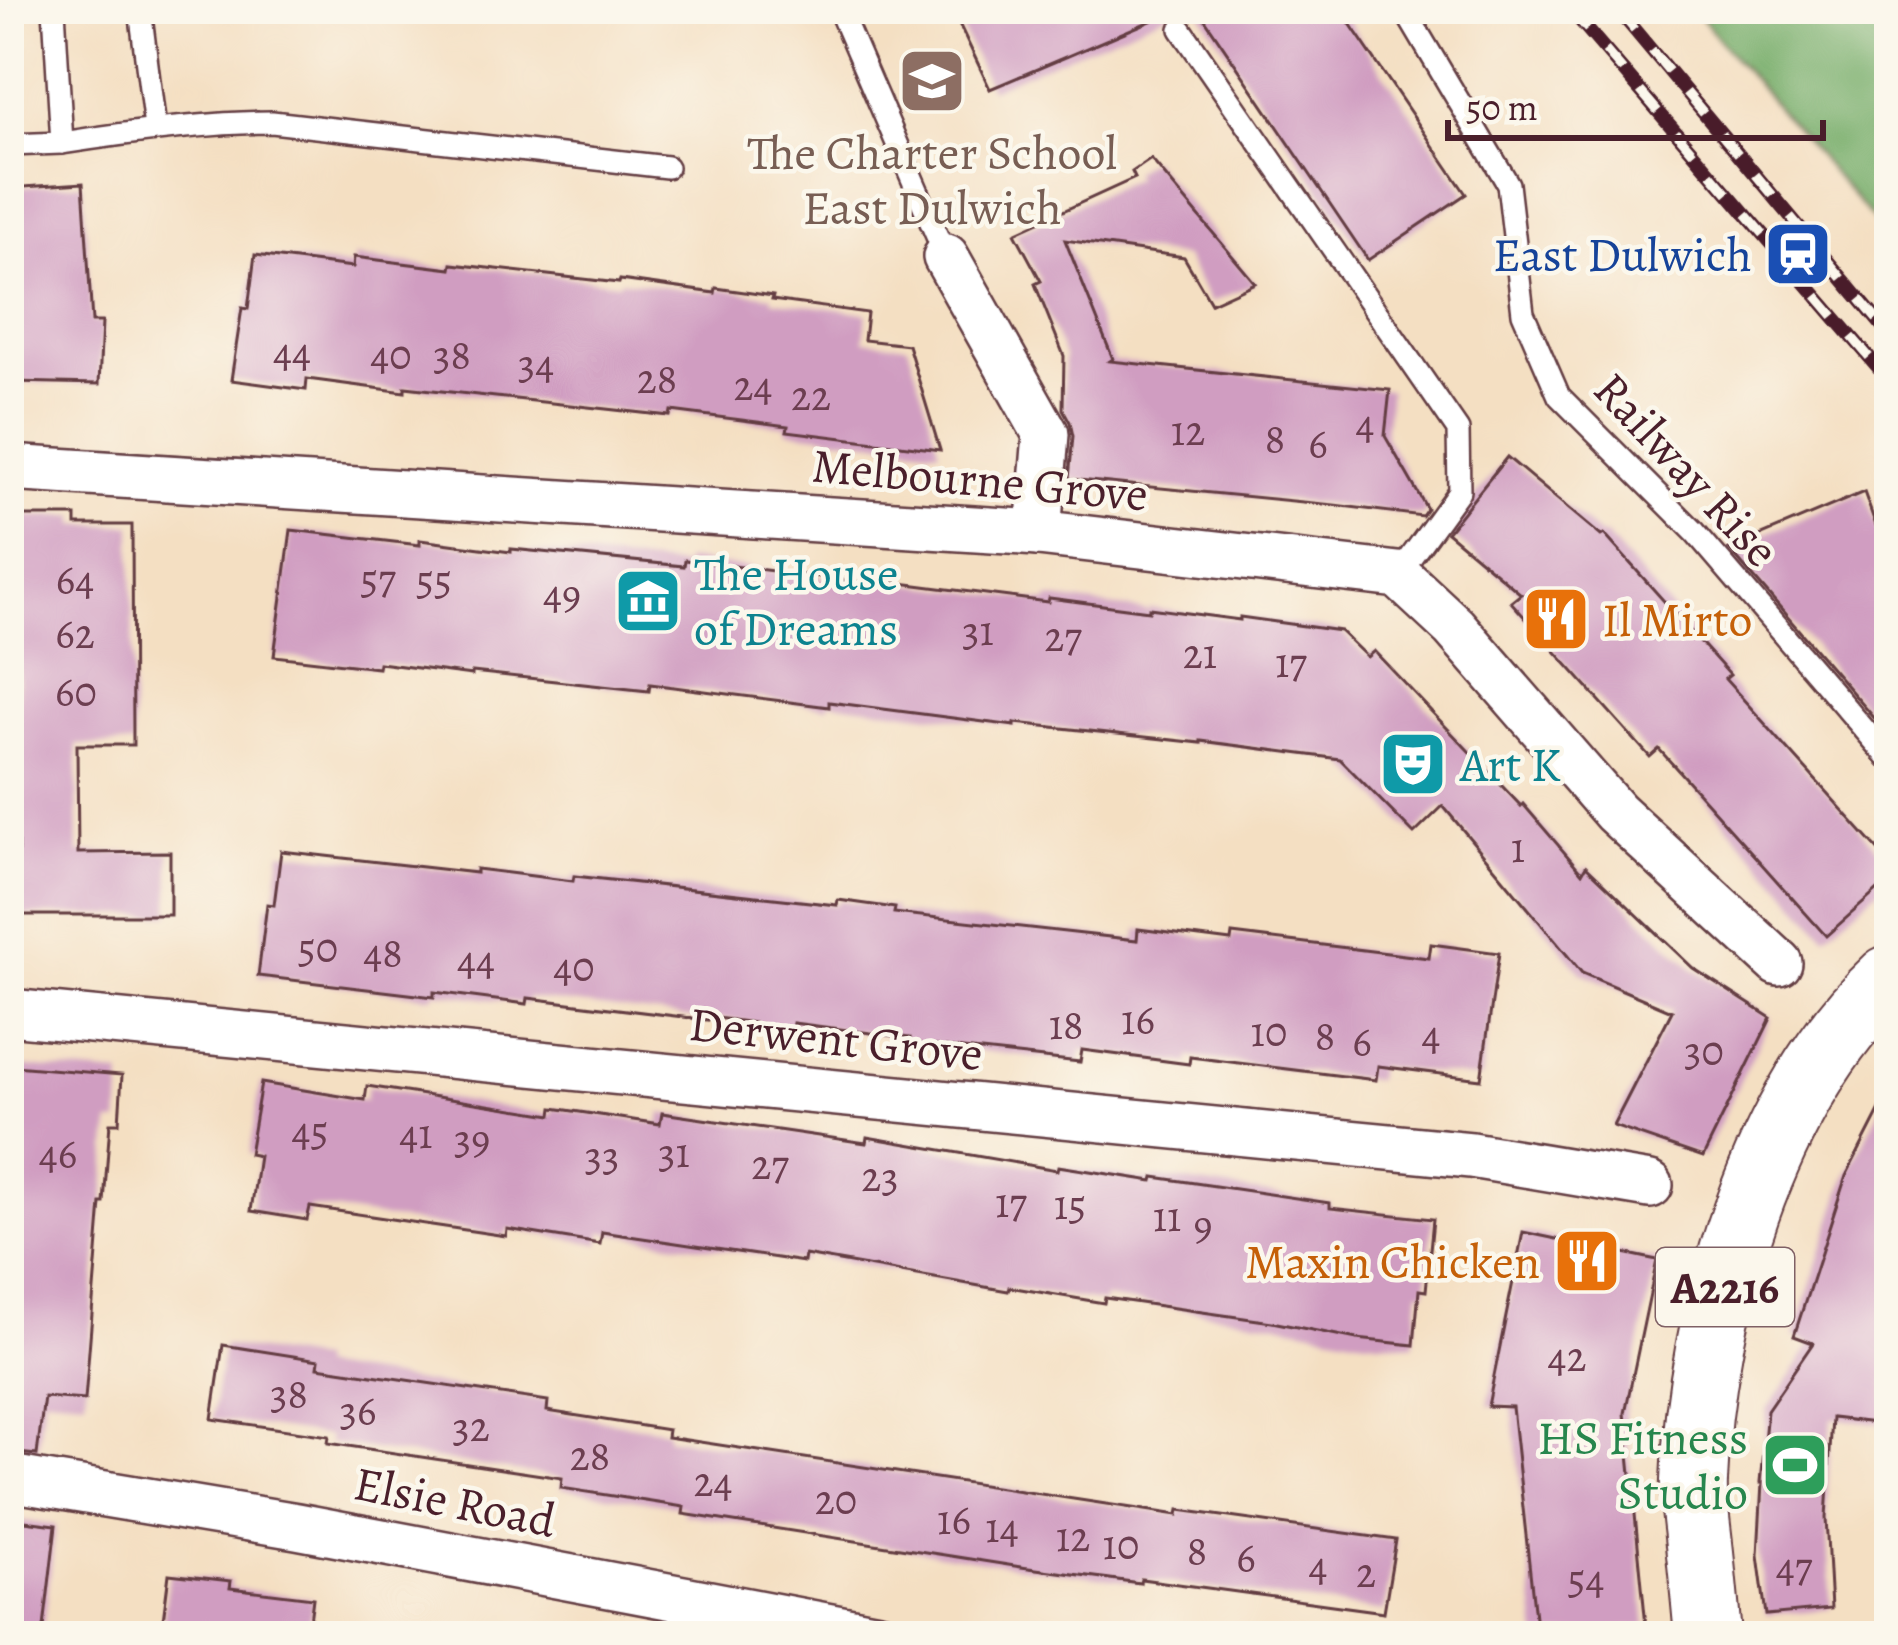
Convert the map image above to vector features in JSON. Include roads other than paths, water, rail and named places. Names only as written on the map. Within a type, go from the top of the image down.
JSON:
[{"type":"main road","name":"A2216","points":[[1708,1636],[1694,1487],[1698,1414],[1707,1354],[1739,1234],[1784,1123],[1821,1060],[1852,1017],[1889,979]]},
{"type":"street","points":[[946,257],[1046,434],[1038,533]]},
{"type":"street","name":"Melbourne Grove","points":[[9,468],[1038,533],[1398,575]]},
{"type":"street","points":[[1398,575],[1454,627],[1615,812],[1779,962]]},
{"type":"street","name":"Derwent Grove","points":[[9,1012],[1426,1150],[1650,1185]]},
{"type":"street","name":"Elsie Road","points":[[9,1478],[297,1526],[879,1636]]},
{"type":"lane","points":[[55,9],[62,143]]},
{"type":"lane","points":[[140,9],[155,128]]},
{"type":"lane","points":[[839,9],[946,257]]},
{"type":"lane","name":"Railway Rise","points":[[1403,9],[1508,184],[1523,314],[1558,396],[1695,532],[1889,758]]},
{"type":"lane","points":[[1181,29],[1458,430],[1459,490],[1398,575]]},
{"type":"lane","points":[[9,145],[62,143],[213,122],[272,122],[668,167]]},
{"type":"railway","points":[[1570,9],[1889,380]]},
{"type":"railway","points":[[1617,9],[1889,334]]},
{"type":"place","name":"The Charter School East Dulwich","points":[[932,81]]},
{"type":"place","name":"East Dulwich","points":[[1798,254]]},
{"type":"place","name":"The House of Dreams","points":[[648,601]]},
{"type":"place","name":"Il Mirto","points":[[1556,619]]},
{"type":"place","name":"Art K","points":[[1413,764]]},
{"type":"place","name":"Maxin Chicken","points":[[1587,1261]]},
{"type":"place","name":"HS Fitness Studio","points":[[1795,1465]]}]
